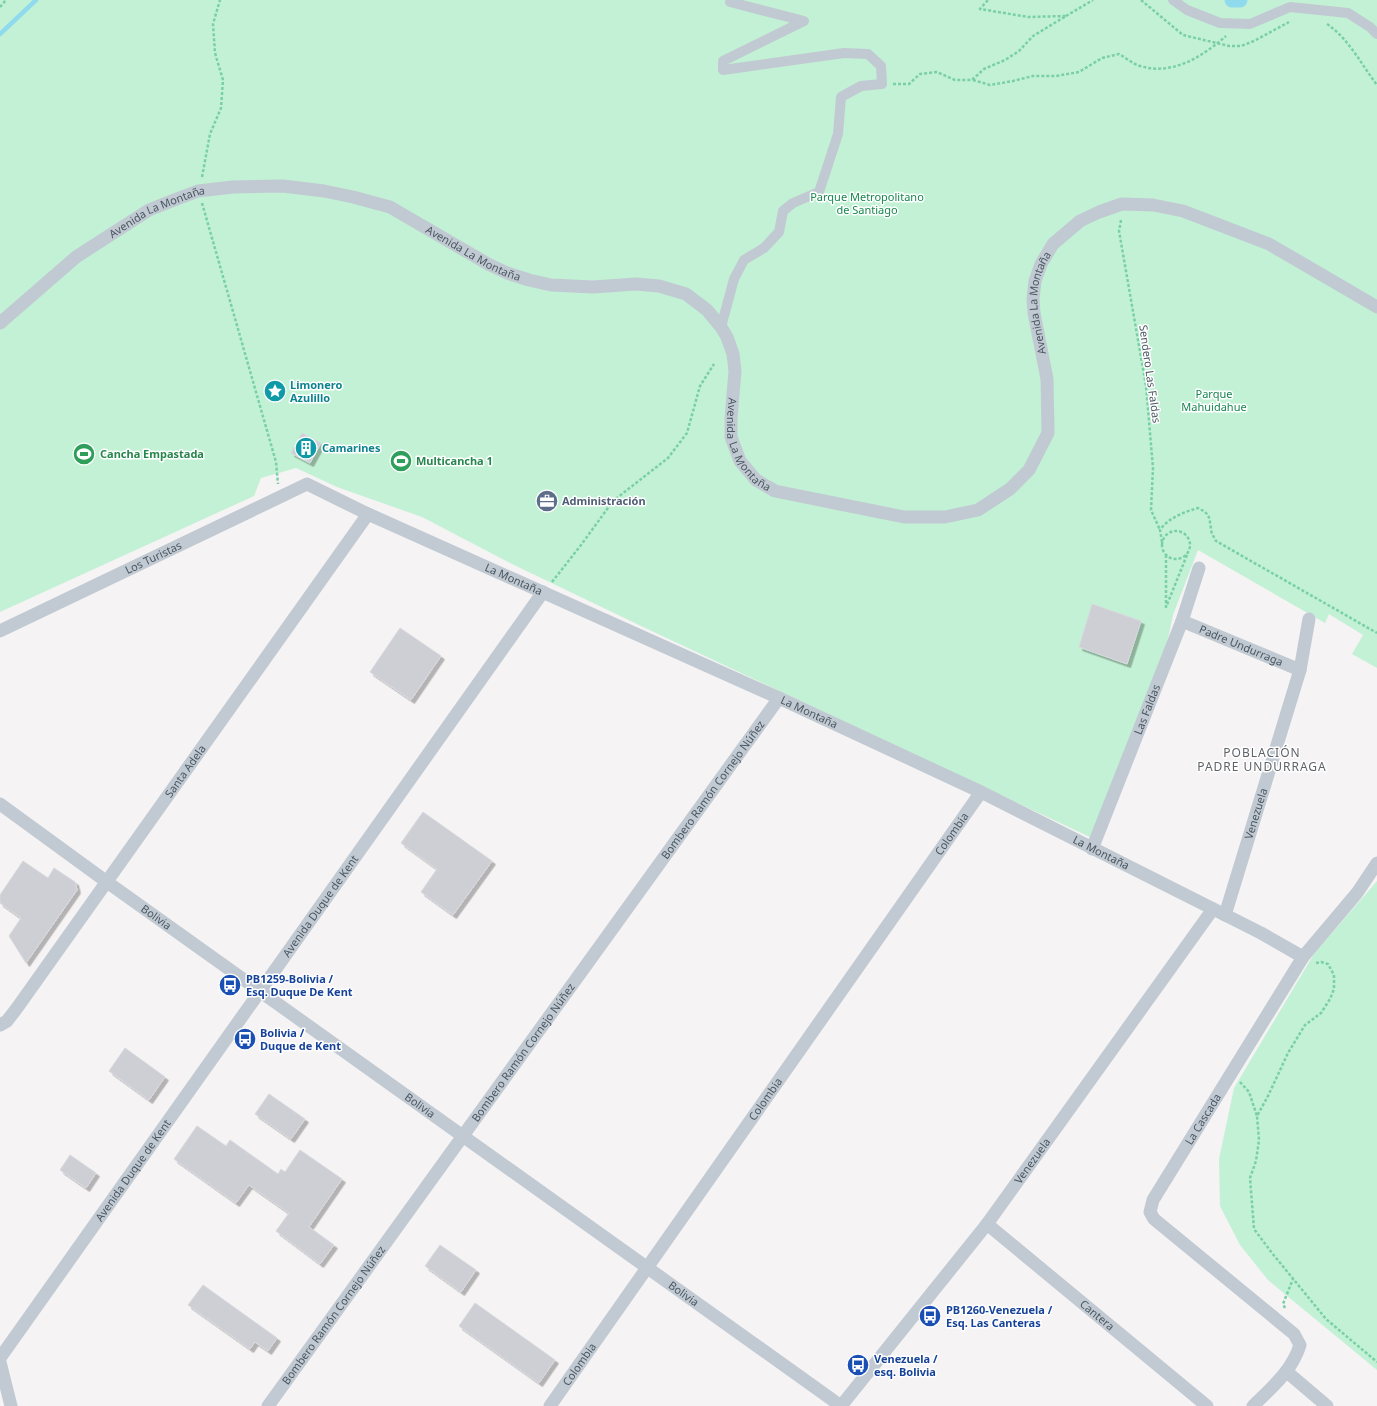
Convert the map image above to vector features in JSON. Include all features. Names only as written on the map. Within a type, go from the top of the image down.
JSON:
[{"type":"street","points":[[721,327],[734,279],[744,260],[764,248],[779,232],[783,211],[793,203],[819,192],[838,134],[841,97],[862,86],[882,84],[881,66],[868,54],[844,53],[723,70],[722,61],[804,21],[730,2],[733,0]]},
{"type":"street","points":[[1173,0],[1187,10],[1220,22],[1250,24],[1290,7],[1348,13],[1370,27],[1377,34]]},
{"type":"street","name":"Avenida La Montaña","points":[[0,322],[76,257],[149,210],[198,191],[233,187],[283,186],[324,191],[390,207],[488,264],[507,273],[529,280],[551,285],[593,287],[636,284],[658,286],[686,294],[707,310],[727,337],[733,354],[735,371],[731,437],[740,461],[756,480],[775,491],[904,516],[945,517],[978,510],[1010,489],[1029,470],[1048,433],[1047,379],[1034,312],[1033,300],[1035,281],[1041,264],[1053,244],[1080,221],[1122,204],[1153,205],[1183,211],[1269,244],[1377,307]]},
{"type":"street","name":"Los Turistas","points":[[0,631],[307,484]]},
{"type":"street","name":"La Montaña","points":[[307,484],[368,514],[779,698],[981,792],[1272,938],[1303,957]]},
{"type":"street","name":"Santa Adela","points":[[0,1026],[7,1021],[17,1008],[368,514]]},
{"type":"street","name":"Las Faldas","points":[[1092,849],[1182,621],[1199,568]]},
{"type":"street","name":"Avenida Duque de Kent","points":[[0,1358],[261,992],[543,592]]},
{"type":"street","name":"Venezuela","points":[[1225,915],[1300,670],[1309,620]]},
{"type":"street","name":"Padre Undurraga","points":[[1182,621],[1300,670]]},
{"type":"street","name":"Bombero Ramón Cornejo Núñez","points":[[268,1406],[779,698]]},
{"type":"street","name":"Colombia","points":[[550,1406],[981,792]]},
{"type":"street","name":"Bolivia","points":[[0,804],[841,1406]]},
{"type":"street","name":"La Cascada","points":[[1287,1372],[1297,1356],[1300,1345],[1294,1334],[1154,1219],[1150,1212],[1153,1200],[1303,957],[1357,893],[1377,863]]},
{"type":"street","name":"Venezuela","points":[[841,1406],[987,1224],[1213,909]]},
{"type":"street","name":"Cantera","points":[[987,1224],[1207,1406]]},
{"type":"street","points":[[0,1362],[11,1406]]},
{"type":"street","points":[[1253,1406],[1287,1372],[1327,1406]]},
{"type":"path","points":[[0,7],[6,0]]},
{"type":"path","points":[[220,0],[213,24],[215,53],[224,80],[221,108],[210,134],[198,191],[276,462],[278,472],[278,498]]},
{"type":"path","points":[[988,0],[980,9],[1028,17],[1066,16]]},
{"type":"path","points":[[972,80],[984,69],[1005,60],[1019,51],[1033,36],[1093,0]]},
{"type":"path","points":[[1141,0],[1183,35],[1229,46],[1241,46],[1254,41],[1291,21]]},
{"type":"path","points":[[1326,22],[1350,46],[1377,85]]},
{"type":"path","points":[[882,84],[909,84],[920,74],[937,72],[954,80],[972,80],[990,85],[1013,82],[1033,76],[1079,72],[1102,58],[1119,54],[1139,66],[1154,69],[1178,66],[1202,55],[1241,23]]},
{"type":"path","name":"Sendero Las Faldas","points":[[1121,220],[1119,231],[1146,386],[1153,468],[1151,510],[1160,530],[1162,542]]},
{"type":"path","points":[[543,592],[581,545],[613,500],[668,458],[687,433],[700,386],[714,364]]},
{"type":"path","points":[[1160,530],[1164,524],[1184,512],[1198,508],[1206,512],[1210,518],[1211,531],[1216,541],[1377,633]]},
{"type":"path","points":[[1180,531],[1184,532],[1190,540],[1190,550],[1166,606],[1166,555],[1162,542],[1170,532],[1180,531]]},
{"type":"path","points":[[1166,555],[1169,558],[1178,560],[1187,555]]},
{"type":"path","points":[[1257,1116],[1288,1053],[1304,1025],[1321,1013],[1330,999],[1334,989],[1334,975],[1328,964],[1321,962],[1315,963],[1303,957]]},
{"type":"path","points":[[1231,1073],[1249,1092],[1257,1116],[1259,1140],[1256,1161],[1250,1178],[1254,1229],[1326,1319],[1377,1362]]},
{"type":"path","points":[[1286,1311],[1283,1304],[1293,1279]]},
{"type":"green space","points":[[0,0],[1377,0],[1377,668],[1352,654],[1363,635],[1329,614],[1325,623],[1198,550],[1173,615],[1165,653],[1092,838],[639,625],[514,565],[422,517],[337,487],[296,468],[261,478],[254,496],[0,612]]},
{"type":"green space","points":[[1377,881],[1377,1370],[1268,1280],[1240,1245],[1220,1206],[1219,1159],[1234,1088],[1314,954]]},
{"type":"building","name":"Camarines","points":[[302,433],[321,443],[310,463],[291,453]]},
{"type":"building","points":[[1092,604],[1141,621],[1127,664],[1079,647]]},
{"type":"building","points":[[400,628],[441,656],[411,700],[370,672]]},
{"type":"building","points":[[423,812],[492,861],[453,915],[421,892],[437,869],[401,843]]},
{"type":"building","points":[[23,861],[48,878],[54,868],[75,882],[77,890],[26,963],[9,936],[21,918],[0,903],[0,895]]},
{"type":"building","points":[[125,1048],[165,1077],[149,1100],[109,1071]]},
{"type":"building","points":[[269,1094],[305,1119],[291,1139],[255,1114]]},
{"type":"building","points":[[197,1126],[226,1146],[230,1140],[278,1174],[281,1169],[285,1172],[300,1150],[342,1179],[309,1227],[334,1245],[320,1264],[276,1231],[289,1213],[249,1185],[236,1203],[174,1159]]},
{"type":"building","points":[[70,1155],[96,1173],[86,1188],[60,1170]]},
{"type":"building","points":[[440,1245],[476,1270],[461,1292],[425,1266]]},
{"type":"building","points":[[203,1285],[277,1338],[268,1351],[255,1342],[250,1349],[188,1305]]},
{"type":"building","points":[[475,1303],[555,1360],[539,1383],[459,1326]]},
{"type":"waterway","points":[[0,34],[36,0]]},
{"type":"waterway","points":[[1232,0],[1240,0]]},
{"type":"place","name":"Limonero Azulillo","points":[[275,391]]},
{"type":"place","name":"Camarines","points":[[306,448]]},
{"type":"place","name":"Cancha Empastada","points":[[84,454]]},
{"type":"place","name":"Multicancha 1","points":[[401,461]]},
{"type":"place","name":"Administración","points":[[547,501]]},
{"type":"place","name":"PB1259-Bolivia / Esq. Duque De Kent","points":[[230,985]]},
{"type":"place","name":"Bolivia / Duque de Kent","points":[[245,1039]]},
{"type":"place","name":"PB1260-Venezuela / Esq. Las Canteras","points":[[930,1316]]},
{"type":"place","name":"Venezuela / esq. Bolivia","points":[[858,1365]]},
{"type":"district","name":"POBLACIÓN PADRE UNDURRAGA","points":[[1262,760]]},
{"type":"park label","name":"Parque Metropolitano de Santiago","points":[[867,203]]},
{"type":"park label","name":"Parque Mahuidahue","points":[[1214,400]]}]
